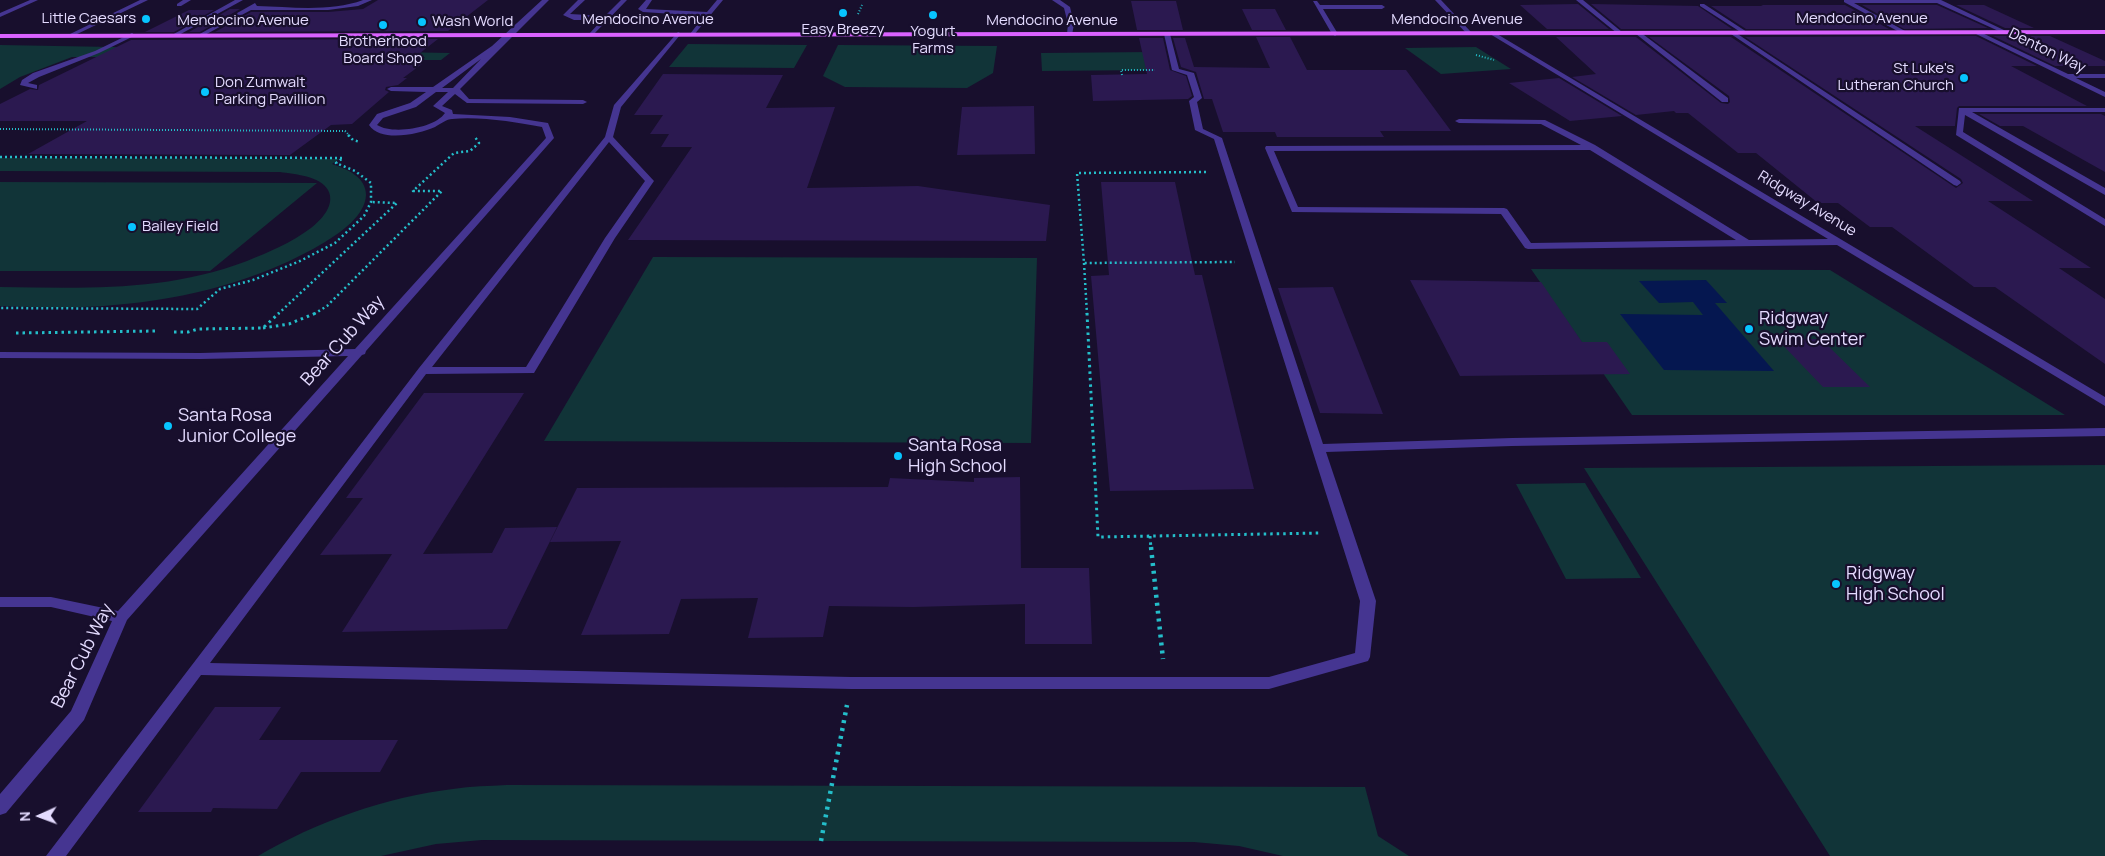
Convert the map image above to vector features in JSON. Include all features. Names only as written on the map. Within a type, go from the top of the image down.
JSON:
[{"type":"main road","name":"Mendocino Avenue","points":[[0,36],[2105,32]]},
{"type":"street","points":[[0,15],[35,0]]},
{"type":"street","points":[[71,35],[145,0]]},
{"type":"street","points":[[179,5],[188,0]]},
{"type":"street","points":[[175,35],[240,0]]},
{"type":"street","points":[[200,35],[266,0]]},
{"type":"street","points":[[250,8],[335,7],[369,0]]},
{"type":"street","points":[[508,34],[456,90],[437,106],[449,112],[449,116],[433,126],[413,131],[390,132],[375,128],[373,125],[380,116],[413,105],[432,89],[494,47],[508,34],[546,0]]},
{"type":"street","points":[[582,0],[566,14],[574,18],[607,18]]},
{"type":"street","points":[[592,34],[624,0]]},
{"type":"street","points":[[650,0],[641,8],[644,11],[709,14]]},
{"type":"street","points":[[693,34],[720,0]]},
{"type":"street","points":[[1056,0],[1068,7],[1071,24],[1070,34]]},
{"type":"street","points":[[1068,7],[1075,0]]},
{"type":"street","points":[[1438,0],[1469,33]]},
{"type":"street","points":[[1579,0],[1620,33]]},
{"type":"street","points":[[1846,0],[1903,32]]},
{"type":"street","points":[[1846,0],[1938,1],[2005,32]]},
{"type":"street","points":[[1316,3],[1382,7]]},
{"type":"street","points":[[1316,3],[1335,34]]},
{"type":"street","points":[[1702,5],[1744,32]]},
{"type":"street","name":"Denton Way","points":[[1976,32],[2105,95]]},
{"type":"street","name":"Ridgway Avenue","points":[[1492,33],[2105,402]]},
{"type":"street","points":[[1638,33],[1725,100]]},
{"type":"street","points":[[1733,33],[1957,183]]},
{"type":"street","points":[[55,856],[423,370],[609,137],[617,107],[678,34]]},
{"type":"street","points":[[197,668],[851,683],[1269,684],[1362,657],[1368,601],[1218,138],[1199,130],[1193,101],[1198,98],[1196,90],[1190,73],[1176,70],[1168,34]]},
{"type":"street","points":[[34,87],[24,85],[25,82],[36,75],[97,52],[132,35]]},
{"type":"street","points":[[2067,76],[2105,76]]},
{"type":"street","points":[[391,89],[456,90],[467,101],[583,102]]},
{"type":"street","points":[[510,119],[528,101]]},
{"type":"street","points":[[1962,110],[2105,110]]},
{"type":"street","points":[[1962,110],[2105,192]]},
{"type":"street","points":[[1962,110],[1960,133],[2105,223]]},
{"type":"street","name":"Bear Cub Way","points":[[0,807],[78,715],[121,617],[361,352],[550,138],[545,125],[510,119],[449,116]]},
{"type":"street","points":[[1459,122],[1542,122],[1592,147],[1747,243]]},
{"type":"street","points":[[423,370],[530,371],[610,238],[650,180],[609,137]]},
{"type":"street","points":[[1592,147],[1269,148],[1295,210],[1504,211],[1528,246],[1840,242]]},
{"type":"street","points":[[0,355],[200,356],[361,352]]},
{"type":"street","points":[[1318,448],[1512,442],[2105,432]]},
{"type":"street","points":[[0,602],[51,602],[121,617]]},
{"type":"path","points":[[1472,54],[1496,60]]},
{"type":"path","points":[[1122,75],[1121,70],[1159,70]]},
{"type":"path","points":[[0,129],[345,131],[353,140],[366,143]]},
{"type":"path","points":[[174,332],[188,332],[198,329],[264,328],[300,322],[314,316],[327,306],[442,191],[413,191],[454,153],[470,151],[478,143],[474,136]]},
{"type":"path","points":[[0,157],[343,158],[336,163],[349,166],[361,173],[371,183],[371,202],[364,216],[335,243],[300,261],[252,280],[220,289],[197,309],[0,308]]},
{"type":"path","points":[[1229,172],[1077,173],[1084,263],[1098,536],[1346,532]]},
{"type":"path","points":[[264,328],[397,202],[371,202]]},
{"type":"path","points":[[1084,263],[1258,262]]},
{"type":"path","points":[[1150,536],[1165,684]]},
{"type":"path","points":[[821,841],[851,683]]},
{"type":"green space","points":[[688,44],[807,45],[794,68],[669,67]]},
{"type":"green space","points":[[0,45],[450,53],[441,60],[422,60],[425,57],[72,57],[20,77],[0,89]]},
{"type":"green space","points":[[838,45],[997,46],[993,73],[967,88],[845,87],[823,76]]},
{"type":"green space","points":[[1476,47],[1511,69],[1441,74],[1405,48]]},
{"type":"green space","points":[[1152,52],[1157,70],[1042,71],[1041,53]]},
{"type":"green space","points":[[0,158],[339,159],[332,164],[344,168],[355,175],[363,183],[366,195],[365,203],[351,223],[325,242],[276,267],[223,286],[169,298],[114,305],[72,307],[0,306],[0,287],[63,288],[156,283],[217,271],[247,261],[280,247],[311,228],[319,221],[329,207],[330,196],[324,185],[307,176],[280,172],[0,171]]},
{"type":"green space","name":"Bailey Field","points":[[0,182],[317,183],[210,271],[0,271]]},
{"type":"green space","points":[[653,257],[1037,258],[1031,443],[544,441]]},
{"type":"green space","name":"Ridgway Swim Center","points":[[1531,269],[1830,270],[2065,415],[1632,415]]},
{"type":"green space","name":"Ridgway High School","points":[[2105,465],[2105,856],[1830,856],[1584,468]]},
{"type":"green space","points":[[1585,483],[1641,578],[1566,579],[1516,484]]},
{"type":"green space","points":[[507,785],[1365,787],[1378,836],[1409,856],[1283,856],[1239,846],[1194,842],[482,840],[436,844],[381,856],[258,856],[304,832],[377,805],[402,798],[466,787]]},
{"type":"shaded area","points":[[1706,280],[1727,303],[1715,303],[1774,371],[1664,370],[1620,314],[1703,315],[1693,302],[1659,303],[1639,281]]},
{"type":"building","points":[[378,0],[488,0],[448,31],[215,32],[251,12],[328,12],[363,9]]},
{"type":"building","points":[[1131,1],[1176,1],[1183,30],[1137,30]]},
{"type":"building","points":[[1578,4],[1609,29],[1547,29],[1520,5]]},
{"type":"building","points":[[1591,4],[1698,6],[1732,29],[1621,29]]},
{"type":"building","points":[[1761,5],[1845,5],[1889,29],[1746,29],[1711,6],[1763,6]]},
{"type":"building","points":[[1862,5],[1937,5],[1988,28],[1904,29]]},
{"type":"building","points":[[1956,5],[1984,5],[2034,28],[2005,28]]},
{"type":"building","points":[[230,9],[240,9],[200,32],[189,32]]},
{"type":"building","points":[[1242,9],[1275,9],[1286,30],[1252,30]]},
{"type":"building","points":[[189,10],[214,10],[174,32],[145,32]]},
{"type":"building","points":[[1976,36],[2037,66],[2011,66],[2087,106],[1959,106],[1957,108],[1955,126],[1915,126],[2033,201],[1988,201],[2091,268],[2059,268],[2105,299],[2105,364],[1995,287],[1974,287],[1892,227],[1870,227],[1838,203],[1818,203],[1756,153],[1738,153],[1688,113],[1676,113],[1674,111],[1636,115],[1572,77],[1596,74],[1556,37],[1636,37],[1721,103],[1728,104],[1730,102],[1729,96],[1649,37],[1731,37],[1956,188],[1963,183],[1961,179],[1745,37]]},
{"type":"building","points":[[1993,36],[2050,36],[2105,61],[2105,66],[2055,66]]},
{"type":"building","points":[[1256,37],[1290,37],[1307,70],[1406,70],[1451,131],[1380,131],[1384,137],[1277,137],[1275,132],[1223,132],[1212,99],[1204,99],[1196,72],[1181,67],[1173,38],[1185,38],[1194,67],[1270,68]]},
{"type":"building","points":[[1139,38],[1163,38],[1170,70],[1186,76],[1192,96],[1188,99],[1093,101],[1091,75],[1147,74]]},
{"type":"building","points":[[438,39],[406,64],[422,64],[403,78],[407,78],[398,85],[386,87],[385,90],[389,92],[352,124],[331,125],[290,155],[28,154],[87,121],[0,121],[0,104],[30,89],[38,90],[39,85],[131,40]]},
{"type":"building","points":[[663,74],[783,75],[766,108],[835,107],[807,188],[918,186],[1050,205],[1046,241],[628,240],[692,147],[661,147],[669,134],[650,134],[663,115],[634,115]]},
{"type":"building","points":[[1559,78],[1622,116],[1570,121],[1509,83]]},
{"type":"building","points":[[1034,106],[1035,154],[957,155],[962,107]]},
{"type":"building","points":[[1979,114],[2101,114],[2105,116],[2105,172],[2023,126],[2000,126]]},
{"type":"building","points":[[1101,182],[1175,182],[1195,275],[1202,275],[1254,489],[1110,491],[1091,276],[1109,275]]},
{"type":"building","points":[[1410,280],[1541,282],[1582,342],[1607,342],[1630,374],[1460,376]]},
{"type":"building","points":[[1333,287],[1383,414],[1320,413],[1278,288]]},
{"type":"building","points":[[1777,339],[1821,339],[1870,387],[1823,387]]},
{"type":"building","points":[[424,393],[524,393],[423,554],[492,553],[505,528],[557,527],[507,629],[342,632],[392,554],[320,555],[363,498],[346,498]]},
{"type":"building","points":[[1020,477],[1021,568],[1089,568],[1092,644],[1025,644],[1025,604],[913,607],[829,606],[823,637],[748,638],[758,598],[681,599],[669,634],[581,635],[621,541],[550,542],[577,488],[888,487],[890,478],[974,482],[974,478]]},
{"type":"building","points":[[215,707],[281,707],[259,740],[398,740],[380,772],[301,772],[277,809],[213,808],[211,812],[138,812]]},
{"type":"place","name":"Easy Breezy","points":[[843,13]]},
{"type":"place","name":"Yogurt Farms","points":[[933,15]]},
{"type":"place","name":"Little Caesars","points":[[146,19]]},
{"type":"place","name":"Wash World","points":[[422,22]]},
{"type":"place","name":"Brotherhood Board Shop","points":[[383,25]]},
{"type":"place","name":"St Luke's Lutheran Church","points":[[1964,78]]},
{"type":"place","name":"Don Zumwalt Parking Pavillion","points":[[205,92]]},
{"type":"place","name":"Bailey Field","points":[[132,227]]},
{"type":"place","name":"Ridgway Swim Center","points":[[1749,329]]},
{"type":"place","name":"Santa Rosa Junior College","points":[[168,426]]},
{"type":"place","name":"Santa Rosa High School","points":[[898,456]]},
{"type":"place","name":"Ridgway High School","points":[[1836,584]]}]
